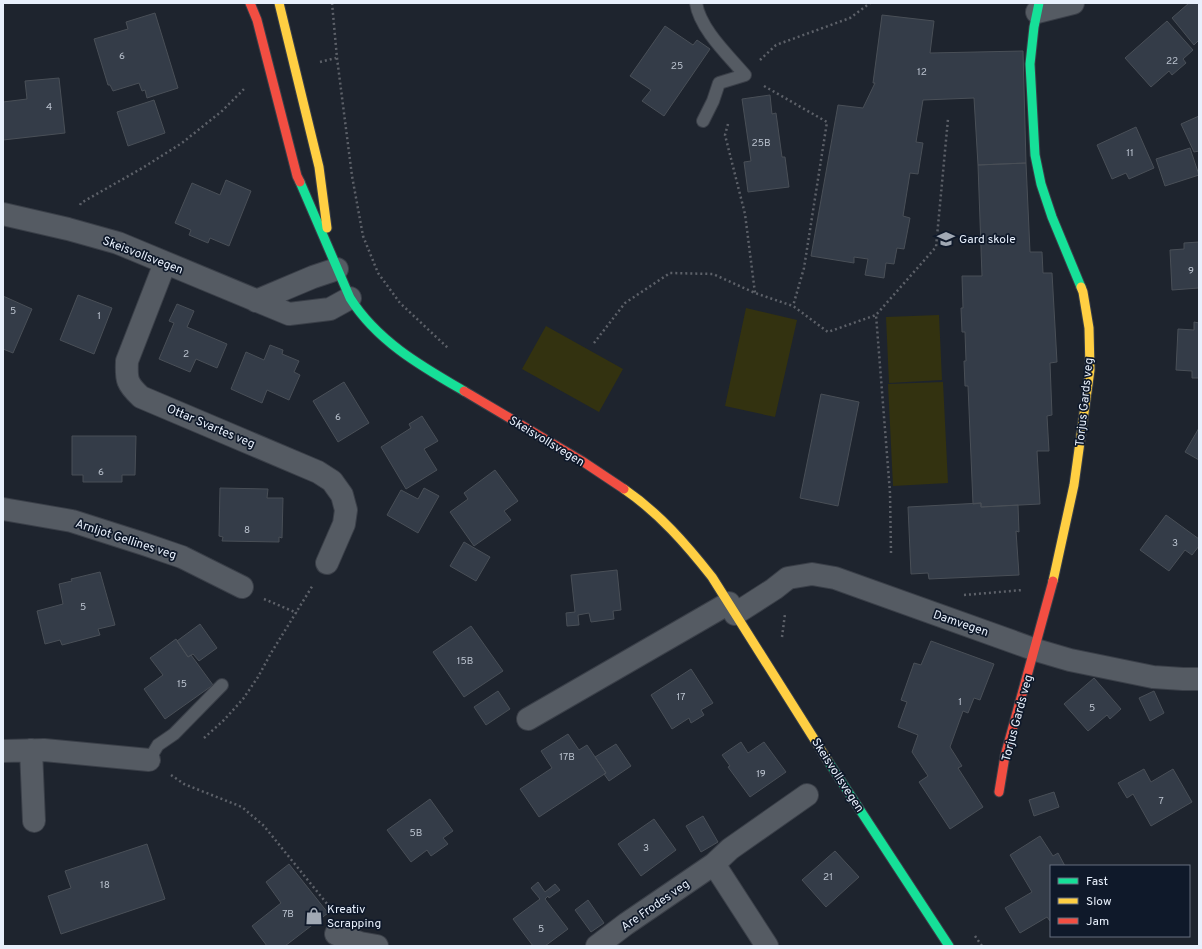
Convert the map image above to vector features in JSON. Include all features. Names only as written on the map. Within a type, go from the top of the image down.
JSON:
[{"type":"main road","name":"Skeisvollsvegen","points":[[250,3],[257,20],[297,176],[350,298],[360,312],[386,340],[424,368],[582,462],[637,498],[666,524],[692,551],[712,577],[836,774],[949,946]]},
{"type":"main road","name":"Skeisvollsvegen","points":[[278,3],[319,168],[334,262]]},
{"type":"main road","name":"Torjus Gards veg","points":[[999,792],[1006,756],[1053,583],[1075,477],[1090,370],[1089,328],[1083,292],[1052,217],[1041,184],[1035,155],[1030,64],[1034,27],[1038,8]]},
{"type":"street","name":"Torjus Gards veg","points":[[1038,8],[1073,3]]},
{"type":"street","name":"Skeisvollsvegen","points":[[3,214],[68,229],[118,243],[289,314],[330,309],[350,298]]},
{"type":"street","points":[[256,301],[313,277],[334,262]]},
{"type":"street","name":"Ottar Svartes veg","points":[[165,263],[127,360],[126,374],[130,387],[141,397],[318,472],[332,481],[342,495],[346,510],[344,524],[327,563]]},
{"type":"street","name":"Arnljot Gellines veg","points":[[3,509],[72,521],[144,544],[182,557],[242,587]]},
{"type":"street","name":"Damvegen","points":[[732,609],[774,589],[788,578],[812,574],[835,578],[1036,650],[1070,660],[1153,677],[1199,679]]},
{"type":"street","points":[[528,719],[732,609]]},
{"type":"street","points":[[31,750],[34,821]]},
{"type":"street","points":[[3,751],[44,750],[149,760]]},
{"type":"street","name":"Are Frodes veg","points":[[597,946],[626,924],[714,864],[730,849],[806,795]]},
{"type":"street","points":[[714,864],[767,946]]},
{"type":"street","points":[[336,934],[360,943],[377,946]]},
{"type":"lane","points":[[696,3],[700,17],[706,26],[719,45],[745,75],[719,83],[713,101],[702,121]]},
{"type":"lane","points":[[149,760],[158,745],[174,734],[222,685]]},
{"type":"path","points":[[332,3],[337,58],[352,176],[363,236],[378,273],[400,303],[453,353]]},
{"type":"path","points":[[793,306],[804,268],[827,122],[745,75],[776,45],[850,18],[870,3]]},
{"type":"path","points":[[68,229],[81,203],[144,167],[182,143],[222,111],[243,89],[248,86]]},
{"type":"path","points":[[594,342],[625,303],[670,273],[713,274],[793,306],[828,332],[876,315],[936,247],[948,119]]},
{"type":"path","points":[[730,120],[724,135],[745,214],[755,292]]},
{"type":"path","points":[[876,315],[890,493],[891,552]]},
{"type":"path","points":[[199,742],[224,720],[243,699],[258,677],[271,653],[327,563]]},
{"type":"path","points":[[958,595],[1030,589],[1053,583]]},
{"type":"path","points":[[242,587],[256,596],[297,613]]},
{"type":"path","points":[[149,760],[184,784],[242,807],[264,826],[328,905],[336,934]]},
{"type":"shaded area","points":[[746,308],[797,320],[775,417],[725,406]]},
{"type":"shaded area","points":[[939,315],[942,380],[889,383],[886,317]]},
{"type":"shaded area","points":[[546,326],[623,369],[599,412],[522,369]]},
{"type":"shaded area","points":[[943,382],[948,483],[893,486],[888,384]]},
{"type":"building","points":[[1189,3],[1199,3],[1199,40],[1194,45],[1172,18]]},
{"type":"building","points":[[155,13],[178,88],[147,98],[145,90],[142,91],[139,83],[113,91],[110,85],[108,85],[94,39],[128,29],[126,22]]},
{"type":"building","points":[[882,15],[934,21],[930,53],[1023,51],[1026,163],[978,165],[974,98],[923,100],[916,142],[923,143],[918,174],[910,173],[903,216],[910,218],[904,249],[897,248],[894,264],[886,263],[884,278],[865,275],[868,259],[854,257],[854,263],[811,256],[838,105],[863,108],[875,83],[873,83]]},
{"type":"building","points":[[1167,21],[1193,50],[1183,59],[1186,63],[1172,75],[1169,71],[1151,87],[1125,58]]},
{"type":"building","points":[[665,26],[693,45],[697,40],[710,49],[664,116],[642,101],[651,90],[630,76]]},
{"type":"building","points":[[59,78],[65,133],[3,140],[3,102],[27,99],[25,81]]},
{"type":"building","points":[[770,95],[772,114],[776,113],[782,157],[785,157],[789,187],[748,192],[744,162],[751,161],[742,99]]},
{"type":"building","points":[[154,100],[165,133],[128,146],[117,112]]},
{"type":"building","points":[[1199,116],[1199,151],[1194,152],[1181,124]]},
{"type":"building","points":[[1136,127],[1154,168],[1129,179],[1126,173],[1112,179],[1097,145]]},
{"type":"building","points":[[1190,148],[1199,175],[1165,186],[1156,159]]},
{"type":"building","points":[[1026,163],[1030,252],[1042,252],[1043,273],[1052,273],[1057,362],[1050,363],[1052,415],[1047,416],[1049,451],[1037,451],[1040,504],[981,507],[981,503],[973,504],[968,386],[965,386],[965,332],[962,332],[962,276],[982,276],[978,165]]},
{"type":"building","points":[[226,180],[251,191],[229,246],[210,238],[208,243],[189,235],[191,230],[175,223],[192,183],[220,195]]},
{"type":"building","points":[[1199,242],[1199,288],[1172,290],[1170,250],[1184,249],[1184,243]]},
{"type":"building","points":[[78,295],[112,308],[94,354],[60,340]]},
{"type":"building","points":[[3,296],[32,309],[13,353],[3,349]]},
{"type":"building","points":[[177,304],[194,311],[187,327],[227,344],[217,368],[196,359],[190,372],[159,359],[174,323],[169,321]]},
{"type":"building","points":[[1194,322],[1199,323],[1199,378],[1192,378],[1192,371],[1176,370],[1178,329],[1194,330]]},
{"type":"building","points":[[270,345],[283,350],[282,354],[299,361],[294,372],[300,375],[289,400],[267,390],[262,403],[231,389],[246,352],[264,360]]},
{"type":"building","points":[[344,382],[369,423],[338,442],[313,401]]},
{"type":"building","points":[[821,394],[859,402],[838,506],[800,498]]},
{"type":"building","points":[[422,416],[438,441],[424,449],[437,470],[406,489],[381,447],[411,428],[409,424]]},
{"type":"building","points":[[1199,428],[1199,460],[1185,452]]},
{"type":"building","points":[[72,436],[136,436],[135,475],[122,475],[122,482],[83,482],[83,475],[72,475]]},
{"type":"building","points":[[495,470],[518,501],[504,511],[511,520],[474,546],[450,512],[468,499],[464,493]]},
{"type":"building","points":[[220,488],[268,489],[267,498],[283,498],[282,538],[279,537],[279,542],[222,541],[223,537],[219,536]]},
{"type":"building","points":[[424,488],[439,496],[418,533],[387,515],[401,490],[418,499]]},
{"type":"building","points":[[981,503],[981,507],[1018,505],[1019,532],[1016,531],[1019,575],[929,579],[928,573],[911,574],[908,507]]},
{"type":"building","points":[[1166,515],[1199,539],[1199,546],[1192,555],[1185,550],[1169,571],[1140,550]]},
{"type":"building","points":[[464,542],[490,557],[476,581],[450,566]]},
{"type":"building","points":[[617,570],[621,610],[613,611],[614,619],[591,622],[589,613],[578,615],[579,625],[567,626],[566,613],[575,612],[571,575]]},
{"type":"building","points":[[100,572],[115,625],[98,629],[100,635],[62,645],[60,640],[45,644],[37,611],[63,604],[59,584],[72,581],[71,579]]},
{"type":"building","points":[[200,624],[217,648],[199,661],[193,654],[188,657],[177,641]]},
{"type":"building","points":[[471,626],[503,671],[464,697],[433,652]]},
{"type":"building","points":[[176,639],[188,657],[191,655],[213,685],[165,719],[144,689],[163,675],[150,658]]},
{"type":"building","points":[[931,641],[994,664],[980,700],[974,698],[968,713],[963,711],[950,747],[962,766],[958,768],[983,807],[950,829],[919,782],[928,776],[912,752],[918,735],[898,727],[907,702],[901,700],[914,663],[921,665]]},
{"type":"building","points":[[691,669],[713,703],[701,710],[704,715],[691,723],[689,718],[672,729],[651,695]]},
{"type":"building","points":[[1094,678],[1121,709],[1110,719],[1107,715],[1088,731],[1064,704]]},
{"type":"building","points":[[498,691],[510,709],[486,725],[474,707]]},
{"type":"building","points":[[1154,691],[1164,713],[1150,721],[1139,698]]},
{"type":"building","points":[[568,734],[579,750],[587,745],[606,773],[539,817],[520,789],[552,768],[541,751]]},
{"type":"building","points":[[741,742],[748,753],[764,742],[786,772],[750,797],[728,767],[730,766],[722,755]]},
{"type":"building","points":[[616,744],[631,766],[609,781],[604,774],[606,773],[595,757]]},
{"type":"building","points":[[1144,769],[1151,782],[1173,769],[1192,802],[1151,826],[1133,794],[1127,798],[1118,783]]},
{"type":"building","points":[[1054,792],[1059,807],[1034,816],[1029,800]]},
{"type":"building","points":[[430,799],[453,831],[443,838],[448,844],[431,856],[427,850],[411,862],[387,830]]},
{"type":"building","points":[[703,816],[718,842],[701,852],[686,826]]},
{"type":"building","points":[[654,819],[676,850],[641,876],[618,844]]},
{"type":"building","points":[[1040,836],[1053,856],[1058,853],[1064,865],[1050,865],[1050,921],[1047,917],[1020,933],[1005,908],[1032,892],[1010,855]]},
{"type":"building","points":[[147,844],[165,899],[61,934],[48,896],[71,888],[65,871]]},
{"type":"building","points":[[835,851],[859,877],[826,907],[802,880]]},
{"type":"building","points":[[289,864],[328,913],[285,946],[267,946],[252,926],[281,903],[266,882]]},
{"type":"building","points":[[538,882],[545,892],[555,884],[560,890],[549,898],[548,896],[545,899],[568,929],[545,946],[533,946],[513,919],[540,899],[531,888]]},
{"type":"building","points":[[588,900],[604,923],[591,932],[575,910]]},
{"type":"traffic: fast","points":[[1039,3],[1034,27],[1030,64],[1035,155],[1041,184],[1052,217],[1081,287]]},
{"type":"traffic: fast","points":[[300,182],[350,298],[361,313],[373,327],[401,351],[416,362],[464,391]]},
{"type":"traffic: fast","points":[[828,761],[949,946]]},
{"type":"traffic: slow","points":[[279,3],[319,167],[327,228]]},
{"type":"traffic: slow","points":[[1053,581],[1074,485],[1090,370],[1089,328],[1081,287]]},
{"type":"traffic: slow","points":[[624,489],[649,508],[671,530],[712,577],[828,761]]},
{"type":"traffic: jam","points":[[250,3],[257,20],[297,176],[300,182]]},
{"type":"traffic: jam","points":[[464,391],[582,461],[624,489]]},
{"type":"traffic: jam","points":[[999,792],[1005,756],[1053,581]]},
{"type":"place","name":"Gard skole","points":[[946,239]]},
{"type":"place","name":"Kreativ Scrapping","points":[[314,916]]}]
